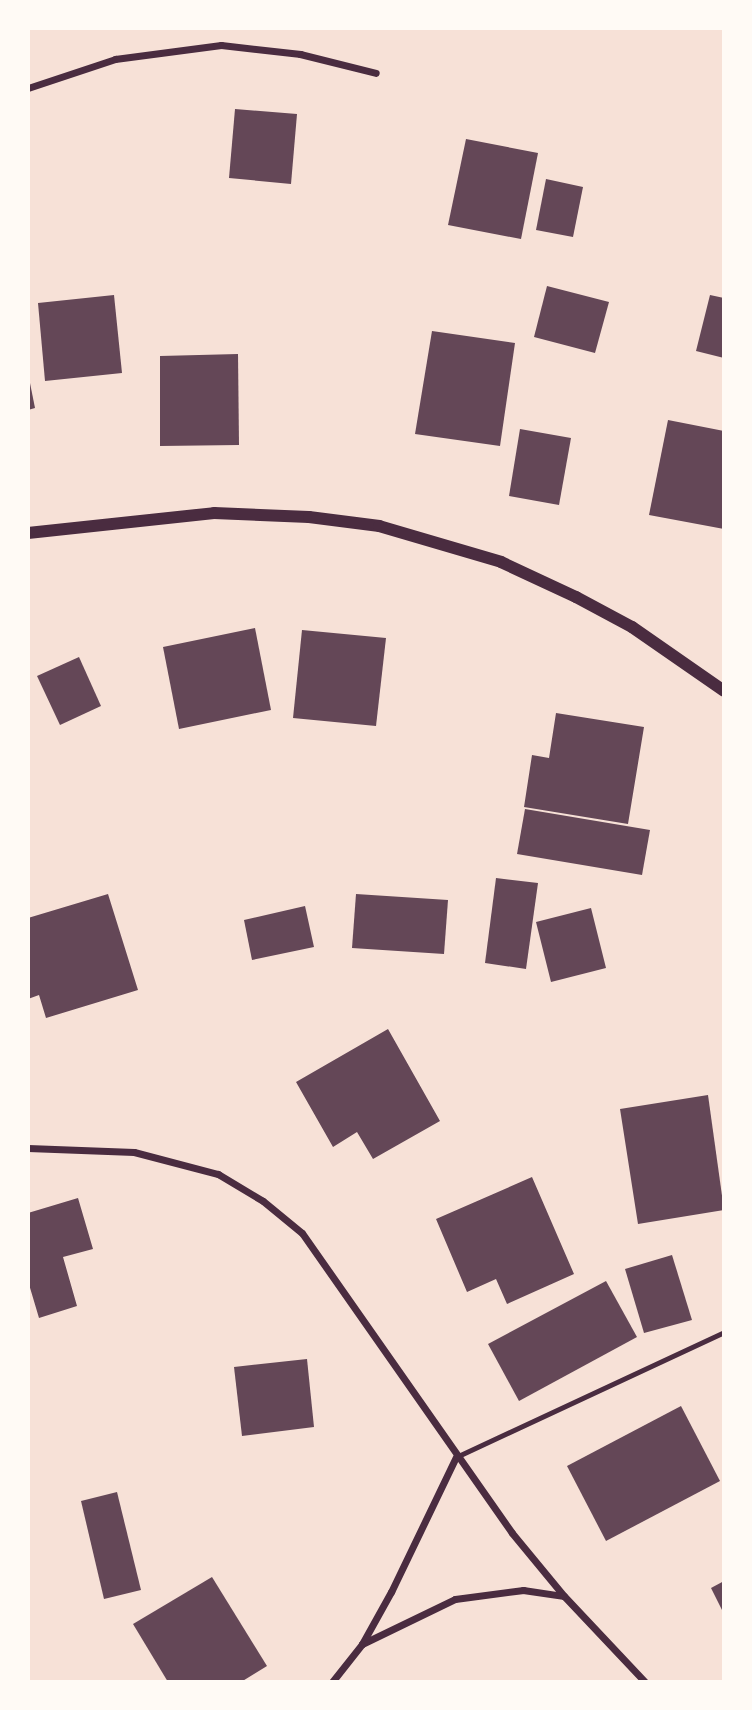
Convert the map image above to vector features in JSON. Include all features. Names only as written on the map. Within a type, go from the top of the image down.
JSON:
[{"type":"street","points":[[28,88],[115,59],[221,45],[300,54],[376,73]]},
{"type":"street","points":[[28,533],[214,513],[309,517],[379,526],[501,562],[576,597],[632,627],[724,691]]},
{"type":"street","points":[[28,1148],[156,1157],[218,1174],[263,1200],[302,1233],[337,1279],[456,1457],[564,1596],[645,1682]]},
{"type":"street","points":[[332,1682],[362,1644],[428,1521],[456,1457]]},
{"type":"street","points":[[362,1644],[455,1599],[523,1590],[564,1596]]},
{"type":"lane","points":[[456,1457],[724,1332]]},
{"type":"building","points":[[235,109],[297,114],[291,184],[229,178]]},
{"type":"building","points":[[466,139],[538,153],[521,239],[448,225]]},
{"type":"building","points":[[546,179],[583,187],[573,237],[536,230]]},
{"type":"building","points":[[547,286],[609,302],[595,353],[534,337]]},
{"type":"building","points":[[114,295],[122,373],[45,381],[38,303]]},
{"type":"building","points":[[710,295],[724,298],[724,358],[696,351]]},
{"type":"building","points":[[432,331],[515,343],[500,446],[415,434]]},
{"type":"building","points":[[238,354],[239,445],[160,446],[160,356]]},
{"type":"building","points":[[28,379],[35,408],[28,410]]},
{"type":"building","points":[[668,420],[724,431],[724,529],[649,515]]},
{"type":"building","points":[[520,429],[571,438],[559,505],[509,496]]},
{"type":"building","points":[[255,628],[271,710],[179,729],[163,647]]},
{"type":"building","points":[[302,630],[386,638],[376,726],[293,718]]},
{"type":"building","points":[[79,657],[101,706],[60,725],[37,676]]},
{"type":"building","points":[[556,713],[644,727],[628,824],[524,807],[532,755],[549,758]]},
{"type":"building","points":[[525,809],[650,830],[642,875],[517,854]]},
{"type":"building","points":[[496,878],[538,883],[526,969],[485,963]]},
{"type":"building","points":[[108,894],[138,990],[46,1018],[39,995],[28,999],[28,918]]},
{"type":"building","points":[[356,894],[448,900],[444,954],[352,948]]},
{"type":"building","points":[[305,906],[314,947],[252,960],[244,920]]},
{"type":"building","points":[[591,908],[606,968],[551,982],[536,922]]},
{"type":"building","points":[[388,1029],[440,1121],[373,1159],[357,1132],[333,1147],[296,1082]]},
{"type":"building","points":[[708,1095],[724,1210],[638,1224],[620,1109]]},
{"type":"building","points":[[532,1177],[574,1274],[507,1304],[496,1279],[467,1292],[436,1219]]},
{"type":"building","points":[[78,1198],[93,1249],[63,1257],[77,1306],[39,1318],[28,1281],[28,1213]]},
{"type":"building","points":[[672,1255],[692,1320],[644,1333],[625,1269]]},
{"type":"building","points":[[606,1281],[637,1337],[519,1401],[488,1344]]},
{"type":"building","points":[[307,1359],[314,1427],[242,1436],[234,1367]]},
{"type":"building","points":[[681,1406],[720,1481],[606,1541],[567,1466]]},
{"type":"building","points":[[117,1492],[141,1590],[104,1599],[81,1501]]},
{"type":"building","points":[[212,1577],[267,1666],[241,1682],[168,1682],[133,1624]]},
{"type":"building","points":[[724,1581],[724,1614],[711,1588]]}]
